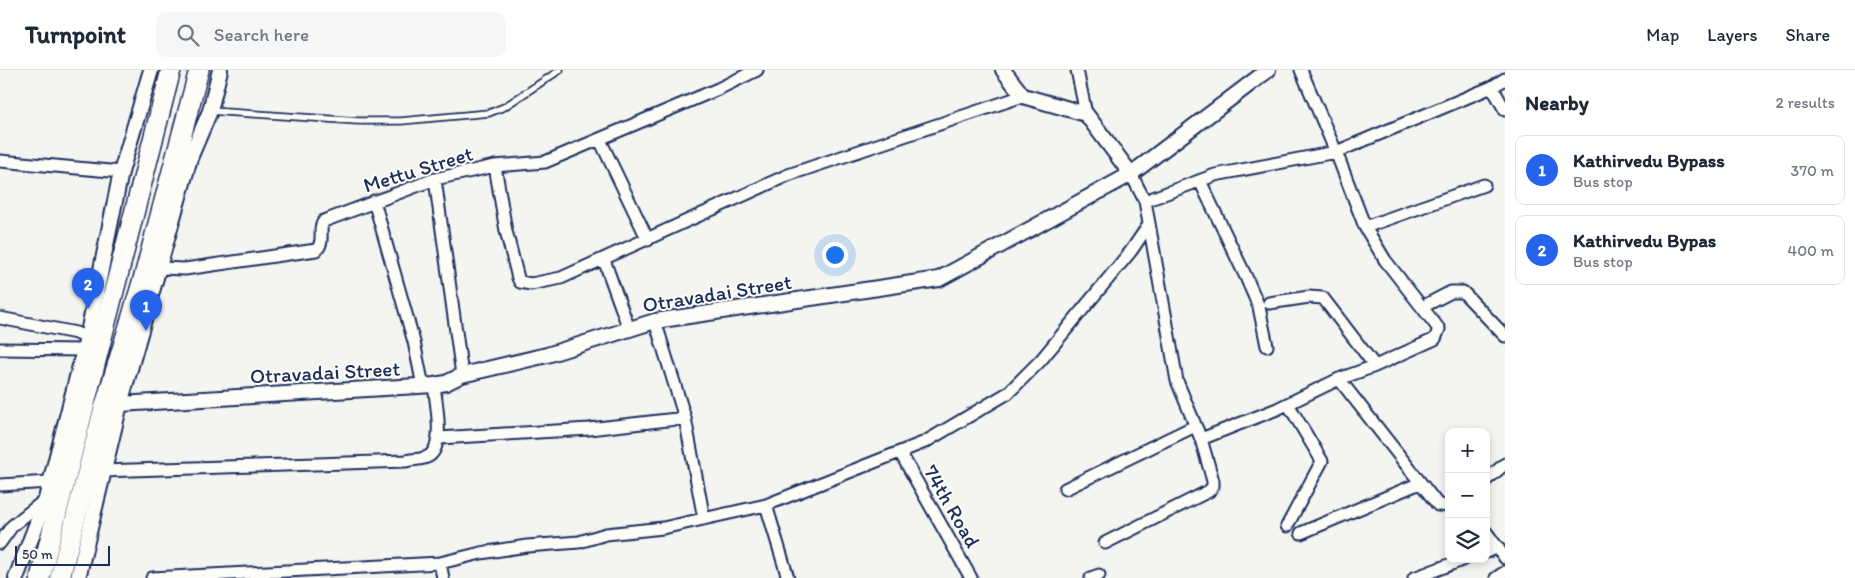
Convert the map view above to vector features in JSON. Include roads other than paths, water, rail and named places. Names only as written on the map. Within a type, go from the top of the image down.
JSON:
[{"type":"highway","points":[[40,578],[171,70]]},
{"type":"highway","points":[[60,578],[103,412],[152,272],[200,70]]},
{"type":"street","points":[[16,577],[46,499],[85,344],[121,172],[151,70]]},
{"type":"street","points":[[78,578],[102,471],[152,272],[190,158],[210,112],[220,70]]},
{"type":"street","name":"Mettu Street","points":[[152,272],[186,269],[316,250],[321,244],[323,222],[374,201],[435,179],[495,166],[545,162],[600,140],[757,70]]},
{"type":"street","points":[[1003,70],[1023,96]]},
{"type":"street","points":[[1077,70],[1086,114],[1131,174],[1145,201],[1177,381],[1201,439],[1213,481],[1213,486],[1209,491],[1105,543]]},
{"type":"street","name":"Otravadai Street","points":[[120,404],[446,383],[462,375],[547,355],[654,321],[939,279],[1131,174],[1268,70]]},
{"type":"street","points":[[1201,439],[1288,404],[1339,379],[1375,366],[1435,339],[1439,329],[1385,260],[1365,227],[1301,70]]},
{"type":"street","points":[[1145,201],[1216,175],[1336,152],[1492,87],[1505,79]]},
{"type":"street","points":[[1492,87],[1505,110]]},
{"type":"street","points":[[495,166],[506,231],[520,282],[532,284],[561,278],[604,260],[788,176],[1023,96],[1086,114]]},
{"type":"street","points":[[600,140],[648,240]]},
{"type":"street","points":[[0,161],[121,172]]},
{"type":"street","points":[[435,179],[462,375]]},
{"type":"street","points":[[1200,181],[1259,307],[1267,346]]},
{"type":"street","points":[[1365,227],[1484,185]]},
{"type":"street","points":[[102,471],[406,460],[427,457],[436,450],[439,438],[429,385],[414,342],[374,201]]},
{"type":"street","points":[[152,578],[440,563],[481,553],[527,546],[579,542],[606,534],[663,528],[766,505],[926,442],[1008,394],[1053,346],[1148,226]]},
{"type":"street","points":[[604,260],[629,329]]},
{"type":"street","points":[[1422,307],[1451,292],[1463,292],[1505,336]]},
{"type":"street","points":[[1270,303],[1309,297],[1322,298],[1375,366]]},
{"type":"street","points":[[0,318],[76,333],[85,344]]},
{"type":"street","points":[[654,321],[685,418],[704,519]]},
{"type":"street","points":[[0,349],[85,344]]},
{"type":"street","points":[[1339,379],[1420,484],[1438,505],[1445,506]]},
{"type":"street","points":[[1287,526],[1322,461],[1288,404]]},
{"type":"street","points":[[439,438],[589,429],[685,418]]},
{"type":"street","points":[[1065,489],[1195,426]]},
{"type":"street","name":"74th Road","points":[[900,452],[972,578]]},
{"type":"street","points":[[1490,477],[1505,464]]},
{"type":"street","points":[[0,485],[50,482]]},
{"type":"street","points":[[1301,533],[1420,484]]},
{"type":"street","points":[[0,543],[12,526],[46,499]]},
{"type":"street","points":[[766,505],[788,578]]},
{"type":"street","points":[[1490,537],[1505,558]]},
{"type":"street","points":[[1490,550],[1498,547]]},
{"type":"street","points":[[440,563],[443,578]]},
{"type":"street","points":[[1416,578],[1455,563]]},
{"type":"street","points":[[1496,578],[1505,572]]},
{"type":"lane","points":[[210,112],[358,121],[401,121],[489,113],[504,108],[560,70]]},
{"type":"place","name":"Kathirvedu Bypas","points":[[88,309]]},
{"type":"place","name":"Kathirvedu Bypass","points":[[146,331]]}]
